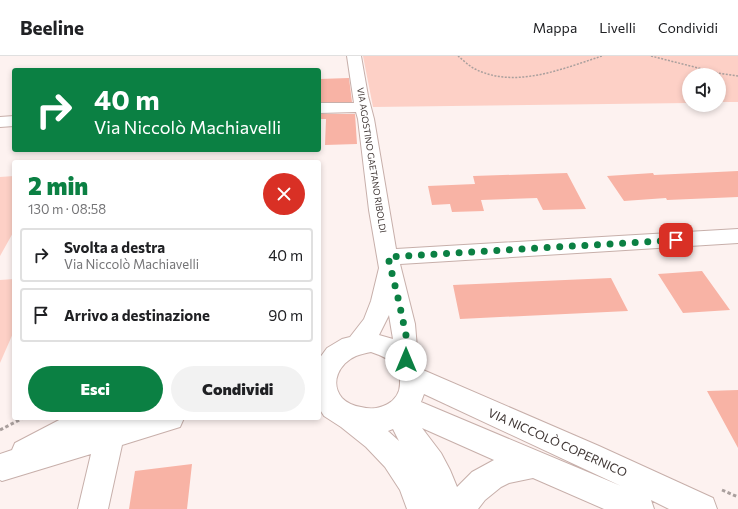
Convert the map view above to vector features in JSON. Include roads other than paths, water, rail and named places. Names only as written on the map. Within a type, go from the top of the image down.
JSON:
[{"type":"street","name":"VIA AGOSTINO GAETANO RIBOLDI","points":[[354,56],[360,87],[361,107],[366,119],[388,261],[399,302],[410,369]]},
{"type":"street","points":[[321,108],[361,107]]},
{"type":"street","points":[[0,122],[12,121]]},
{"type":"street","points":[[388,261],[738,236]]},
{"type":"street","name":"VIA AGOSTINO GAETANO RIBOLDI","points":[[339,351],[375,323],[382,303],[388,261]]},
{"type":"street","points":[[333,406],[365,422],[379,421],[391,416],[401,409],[412,395],[410,369],[392,348],[371,342],[339,351],[330,362],[324,376],[324,389],[333,406],[385,445],[397,458],[417,494],[422,509]]},
{"type":"street","name":"VIA NICCOLÒ COPERNICO","points":[[410,369],[702,509]]},
{"type":"street","points":[[401,409],[422,415],[532,464],[639,509]]},
{"type":"street","points":[[401,409],[406,427],[431,463],[440,480],[448,509]]},
{"type":"street","points":[[1,468],[103,424],[148,420]]},
{"type":"street","points":[[93,509],[103,424]]},
{"type":"street","points":[[461,509],[467,499],[484,479],[500,470],[532,464]]}]
